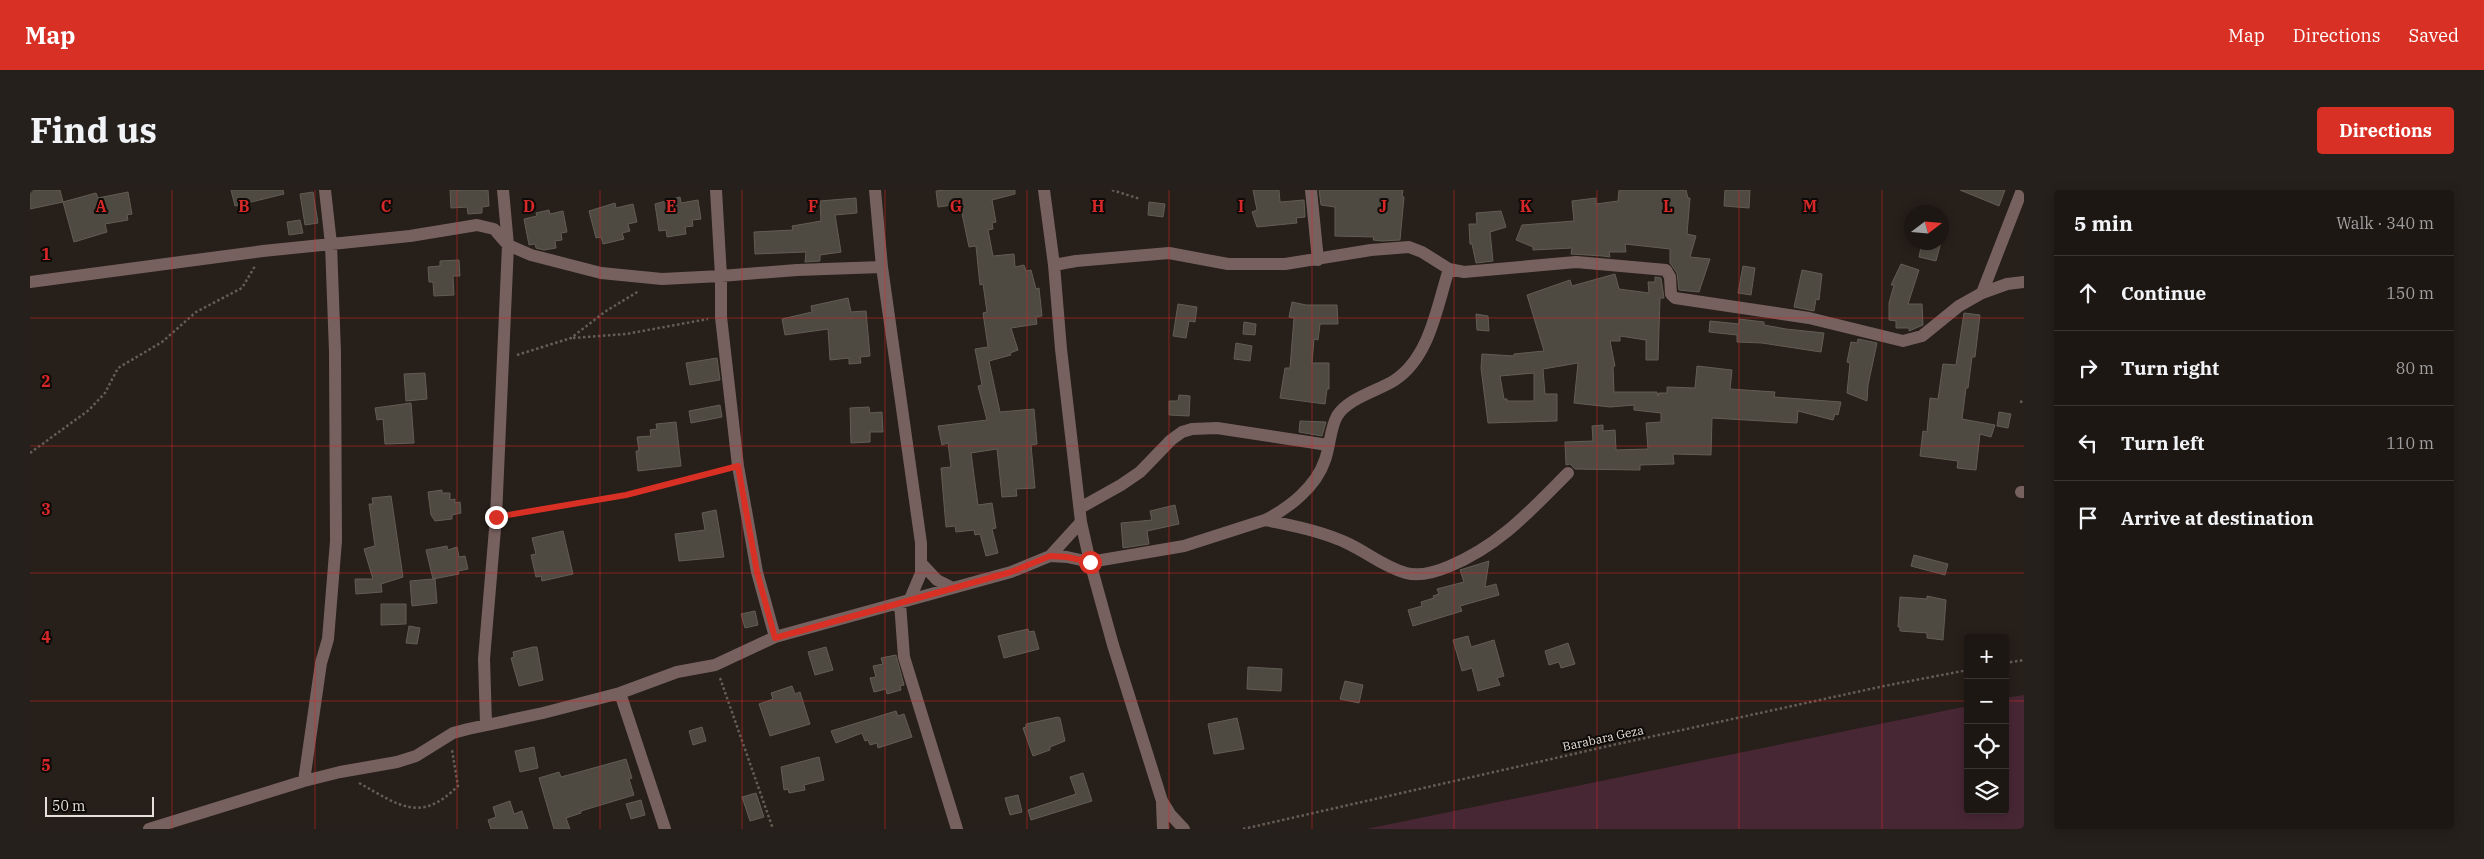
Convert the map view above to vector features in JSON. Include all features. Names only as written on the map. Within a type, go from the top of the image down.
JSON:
[{"type":"street","points":[[304,781],[321,663],[328,640],[334,584],[336,444],[331,244],[325,190]]},
{"type":"street","points":[[716,190],[721,276],[721,317],[738,466],[757,572],[775,638]]},
{"type":"street","points":[[875,190],[882,267],[922,564],[918,580],[905,601],[904,657],[957,829]]},
{"type":"street","points":[[1044,190],[1054,265],[1061,349],[1081,522],[1090,562],[1162,801],[1163,829]]},
{"type":"street","points":[[1311,190],[1318,260]]},
{"type":"street","points":[[1982,293],[2022,190]]},
{"type":"street","points":[[486,724],[484,659],[496,517],[508,245],[504,192]]},
{"type":"street","points":[[30,282],[263,251],[410,236],[477,225],[494,230],[508,245],[531,255],[601,273],[662,278],[882,267]]},
{"type":"street","points":[[1054,265],[1076,261],[1169,253],[1228,264],[1285,264],[1371,250],[1409,247],[1422,252],[1449,269],[1464,272],[1576,262],[1663,269],[1668,272],[1671,294],[1675,298],[1809,318],[1904,342],[1922,336],[1959,306],[1982,293],[2007,284],[2024,282]]},
{"type":"street","points":[[1050,556],[1067,557],[1090,562],[1184,546],[1265,520],[1287,507],[1317,477],[1338,415],[1349,404],[1396,380],[1418,355],[1426,340],[1449,269]]},
{"type":"street","points":[[1080,508],[1140,472],[1170,440],[1182,432],[1192,429],[1217,428],[1328,446]]},
{"type":"street","points":[[1265,520],[1324,534],[1349,544],[1389,567],[1408,574],[1424,574],[1464,561],[1493,544],[1528,514],[1568,473]]},
{"type":"street","points":[[149,829],[304,781],[340,772],[397,762],[416,756],[453,733],[486,724],[543,713],[620,693],[676,672],[716,664],[775,638],[951,587],[1011,572],[1050,556],[1081,522]]},
{"type":"street","points":[[922,564],[937,580],[951,587]]},
{"type":"street","points":[[620,693],[665,829]]},
{"type":"street","points":[[1162,801],[1170,814],[1184,829]]},
{"type":"path","points":[[1112,190],[1140,199]]},
{"type":"path","points":[[30,453],[89,410],[105,393],[118,368],[162,342],[196,312],[242,288],[263,251]]},
{"type":"path","points":[[571,338],[631,294],[662,278]]},
{"type":"path","points":[[504,358],[571,338],[626,334],[721,317]]},
{"type":"path","points":[[2020,402],[2024,401]]},
{"type":"path","points":[[496,517],[626,495],[738,466]]},
{"type":"path","points":[[2009,662],[2024,660]]},
{"type":"path","points":[[716,664],[773,829]]},
{"type":"path","name":"Barabara Geza","points":[[1243,829],[1613,745],[1884,686],[1964,671]]},
{"type":"path","points":[[340,772],[392,801],[410,808],[424,809],[444,800],[458,786],[452,761],[453,733]]},
{"type":"shaded area","points":[[2024,695],[2024,829],[1366,829],[1964,707],[1964,814],[2009,814],[2009,697]]},
{"type":"building","points":[[30,190],[60,190],[63,202],[30,209]]},
{"type":"building","points":[[231,190],[283,190],[284,194],[235,206]]},
{"type":"building","points":[[450,190],[488,190],[489,206],[482,207],[482,213],[468,214],[467,207],[451,208]]},
{"type":"building","points":[[1015,190],[1015,194],[992,200],[996,222],[992,223],[993,229],[988,230],[993,256],[1014,254],[1015,267],[1024,265],[1026,271],[1031,270],[1036,289],[1039,288],[1042,316],[1036,317],[1037,324],[1011,328],[1018,350],[1010,353],[1011,355],[989,361],[1000,412],[1034,409],[1037,444],[1031,445],[1035,488],[1016,489],[1017,496],[1002,497],[997,449],[971,453],[978,505],[992,503],[996,528],[992,529],[998,553],[986,556],[980,534],[975,535],[974,530],[956,532],[955,526],[946,527],[941,468],[951,467],[948,443],[942,445],[938,426],[987,420],[978,386],[982,385],[975,349],[988,347],[983,313],[987,312],[983,284],[980,285],[976,246],[969,247],[960,204],[938,207],[936,191]]},
{"type":"building","points":[[1253,190],[1279,190],[1280,202],[1304,200],[1305,217],[1296,218],[1297,223],[1257,227],[1252,212],[1257,210]]},
{"type":"building","points":[[1319,190],[1403,190],[1400,240],[1382,241],[1373,240],[1374,237],[1335,236],[1335,207],[1321,205]]},
{"type":"building","points":[[1619,190],[1686,190],[1688,198],[1690,198],[1687,234],[1696,236],[1690,257],[1710,259],[1699,292],[1679,290],[1677,273],[1670,263],[1670,249],[1625,244],[1626,252],[1609,252],[1610,257],[1571,254],[1572,248],[1533,250],[1533,247],[1516,240],[1522,225],[1574,221],[1572,201],[1596,198],[1596,204],[1618,201]]},
{"type":"building","points":[[1725,190],[1750,190],[1749,208],[1724,206]]},
{"type":"building","points":[[1960,190],[2005,190],[1999,206]]},
{"type":"building","points":[[128,192],[132,214],[127,215],[128,220],[105,224],[107,232],[74,242],[63,202],[96,193],[98,198]]},
{"type":"building","points":[[313,192],[318,223],[305,225],[300,194]]},
{"type":"building","points":[[680,197],[681,203],[698,200],[701,219],[692,220],[693,226],[685,227],[686,234],[667,237],[666,230],[659,231],[655,204]]},
{"type":"building","points":[[856,198],[857,213],[835,215],[841,252],[820,255],[820,261],[805,262],[806,252],[755,254],[754,232],[793,230],[792,226],[821,221],[820,201]]},
{"type":"building","points":[[1149,202],[1165,204],[1163,217],[1148,215]]},
{"type":"building","points":[[615,203],[616,208],[633,204],[637,222],[628,224],[630,231],[622,233],[624,239],[603,244],[601,237],[596,238],[589,211]]},
{"type":"building","points":[[549,210],[550,214],[563,211],[567,232],[561,233],[562,240],[555,241],[556,248],[544,250],[536,248],[535,244],[529,245],[524,219],[537,216],[536,213]]},
{"type":"building","points":[[1501,211],[1506,227],[1490,232],[1493,261],[1476,263],[1472,244],[1470,244],[1469,224],[1477,224],[1476,213]]},
{"type":"building","points":[[300,220],[303,233],[289,235],[287,222]]},
{"type":"building","points":[[1920,250],[1939,250],[1936,261],[1919,257]]},
{"type":"building","points":[[459,260],[460,276],[453,276],[454,295],[434,296],[433,282],[429,282],[428,267],[440,266],[440,261]]},
{"type":"building","points":[[1901,264],[1919,270],[1908,304],[1922,304],[1923,325],[1909,331],[1909,328],[1896,328],[1896,321],[1889,320],[1889,303],[1894,285],[1891,285]]},
{"type":"building","points":[[1743,266],[1755,268],[1751,295],[1738,293]]},
{"type":"building","points":[[1802,270],[1822,274],[1819,300],[1816,299],[1814,311],[1794,307]]},
{"type":"building","points":[[1615,274],[1619,289],[1649,293],[1648,282],[1655,282],[1655,277],[1661,278],[1664,298],[1660,298],[1658,360],[1646,360],[1646,340],[1620,336],[1620,341],[1610,341],[1615,366],[1613,367],[1614,392],[1657,392],[1658,396],[1659,393],[1667,393],[1667,387],[1695,388],[1697,366],[1732,370],[1730,389],[1775,392],[1774,397],[1841,402],[1838,415],[1835,414],[1833,420],[1798,411],[1797,423],[1712,418],[1711,455],[1673,454],[1674,464],[1640,465],[1640,470],[1575,469],[1570,464],[1566,465],[1565,442],[1593,441],[1592,426],[1603,425],[1603,431],[1615,430],[1616,450],[1648,449],[1646,423],[1661,422],[1661,413],[1634,410],[1634,405],[1610,407],[1574,403],[1578,363],[1543,369],[1545,394],[1557,394],[1557,421],[1488,423],[1481,368],[1482,354],[1514,356],[1514,354],[1544,351],[1527,295],[1570,280],[1572,286]],"holes":[[[1534,373],[1534,401],[1507,401],[1507,399],[1504,399],[1500,376]]]},
{"type":"building","points":[[848,298],[851,312],[866,311],[870,356],[860,357],[861,363],[849,364],[849,358],[830,360],[828,329],[785,335],[782,319],[812,312],[811,306]]},
{"type":"building","points":[[1292,302],[1306,305],[1337,305],[1338,324],[1320,324],[1318,340],[1314,339],[1312,363],[1329,363],[1329,389],[1327,389],[1325,404],[1280,398],[1285,368],[1290,368],[1294,318],[1289,317]]},
{"type":"building","points":[[1178,304],[1197,307],[1195,322],[1189,321],[1186,338],[1173,336]]},
{"type":"building","points":[[1964,313],[1980,315],[1975,357],[1972,357],[1962,419],[1995,425],[1991,437],[1980,434],[1976,470],[1957,468],[1958,461],[1920,456],[1923,431],[1927,432],[1930,398],[1938,399],[1943,364],[1956,365]]},
{"type":"building","points":[[1476,314],[1488,316],[1489,331],[1477,330]]},
{"type":"building","points":[[1739,319],[1764,322],[1764,325],[1786,329],[1824,333],[1821,352],[1762,343],[1737,342],[1737,335],[1709,332],[1710,321],[1739,324]]},
{"type":"building","points":[[1244,322],[1256,324],[1255,335],[1243,334]]},
{"type":"building","points":[[1858,339],[1877,343],[1868,385],[1867,401],[1847,393],[1850,363],[1847,362],[1851,342],[1857,343]]},
{"type":"building","points":[[1236,343],[1252,346],[1250,361],[1234,359]]},
{"type":"building","points":[[717,358],[720,380],[690,385],[686,363]]},
{"type":"building","points":[[425,373],[427,399],[406,401],[404,374]]},
{"type":"building","points":[[1179,395],[1190,396],[1189,416],[1169,415],[1169,401],[1178,401]]},
{"type":"building","points":[[411,403],[414,443],[385,444],[383,419],[377,420],[375,408]]},
{"type":"building","points":[[720,405],[722,417],[691,423],[689,411]]},
{"type":"building","points":[[869,407],[870,413],[882,412],[883,432],[870,432],[870,442],[851,443],[850,408]]},
{"type":"building","points":[[1999,412],[2011,414],[2008,428],[1997,426]]},
{"type":"building","points":[[1300,421],[1326,422],[1322,436],[1299,432]]},
{"type":"building","points":[[676,422],[681,466],[638,471],[636,451],[639,451],[637,437],[651,436],[650,430],[657,429],[656,424]]},
{"type":"building","points":[[442,490],[442,493],[450,493],[450,500],[455,499],[455,503],[460,502],[461,513],[452,515],[452,519],[435,521],[431,515],[428,492]]},
{"type":"building","points":[[391,496],[403,577],[381,584],[382,592],[356,594],[355,579],[373,579],[364,549],[375,546],[369,504],[373,504],[372,498]]},
{"type":"building","points":[[1175,505],[1179,524],[1147,531],[1149,544],[1123,548],[1121,523],[1152,520],[1150,511]]},
{"type":"building","points":[[716,510],[724,557],[679,561],[675,534],[705,530],[702,513]]},
{"type":"building","points":[[563,531],[573,574],[542,581],[541,576],[536,577],[531,555],[536,554],[532,538]]},
{"type":"building","points":[[447,546],[448,550],[457,547],[459,557],[465,556],[468,569],[458,571],[459,574],[433,579],[426,550]]},
{"type":"building","points":[[1914,555],[1948,564],[1945,575],[1911,566]]},
{"type":"building","points":[[1489,561],[1485,587],[1496,584],[1499,595],[1460,606],[1462,611],[1413,626],[1408,610],[1422,606],[1421,602],[1434,598],[1433,596],[1439,594],[1437,589],[1464,582],[1460,570]]},
{"type":"building","points":[[435,579],[437,603],[412,606],[410,581]]},
{"type":"building","points":[[1927,596],[1946,600],[1943,640],[1927,638],[1927,633],[1900,631],[1900,627],[1898,627],[1900,597],[1927,599]]},
{"type":"building","points":[[381,604],[406,604],[406,624],[381,625]]},
{"type":"building","points":[[755,611],[758,625],[745,628],[741,614]]},
{"type":"building","points":[[409,626],[420,628],[417,644],[406,643]]},
{"type":"building","points":[[1028,629],[1029,632],[1034,631],[1039,649],[1004,658],[998,636]]},
{"type":"building","points":[[1468,636],[1471,647],[1494,640],[1504,676],[1497,678],[1500,685],[1478,691],[1472,668],[1462,671],[1453,640]]},
{"type":"building","points":[[1568,643],[1575,664],[1561,668],[1559,662],[1549,665],[1545,651]]},
{"type":"building","points":[[537,647],[543,680],[519,686],[511,658],[514,657],[513,652]]},
{"type":"building","points":[[826,647],[833,670],[815,675],[808,652]]},
{"type":"building","points":[[896,655],[904,685],[900,686],[901,690],[887,694],[886,689],[874,692],[870,678],[876,677],[873,666],[883,664],[881,658]]},
{"type":"building","points":[[1248,667],[1282,669],[1281,691],[1247,689]]},
{"type":"building","points":[[1345,681],[1363,685],[1359,703],[1340,699]]},
{"type":"building","points":[[792,686],[795,694],[800,692],[810,724],[770,736],[759,704],[773,699],[771,693]]},
{"type":"building","points":[[896,711],[898,716],[904,714],[912,737],[878,748],[877,743],[870,745],[868,740],[865,741],[862,733],[836,743],[831,731]]},
{"type":"building","points":[[1060,718],[1065,741],[1050,747],[1050,750],[1033,756],[1023,728],[1026,727],[1026,724]]},
{"type":"building","points":[[1237,718],[1244,749],[1214,754],[1208,724]]},
{"type":"building","points":[[702,727],[706,741],[693,745],[689,731]]},
{"type":"building","points":[[534,747],[538,768],[520,772],[515,751]]},
{"type":"building","points":[[819,757],[824,780],[804,785],[805,790],[789,793],[788,789],[784,790],[781,767]]},
{"type":"building","points":[[626,759],[632,778],[629,779],[634,795],[581,811],[581,813],[566,818],[570,829],[554,829],[539,778],[559,772],[561,777]]},
{"type":"building","points":[[1083,773],[1092,801],[1031,820],[1028,810],[1076,794],[1070,777]]},
{"type":"building","points":[[756,793],[764,817],[750,821],[742,797]]},
{"type":"building","points":[[1018,795],[1022,812],[1010,815],[1005,798]]},
{"type":"building","points":[[641,800],[645,815],[631,819],[626,804]]},
{"type":"building","points":[[510,801],[514,814],[522,811],[528,829],[491,829],[488,820],[496,817],[493,807]]},
{"type":"route","points":[[496,517],[626,495],[738,466],[757,572],[775,638],[883,609],[951,587],[1011,572],[1050,556],[1077,558],[1090,562]]}]
